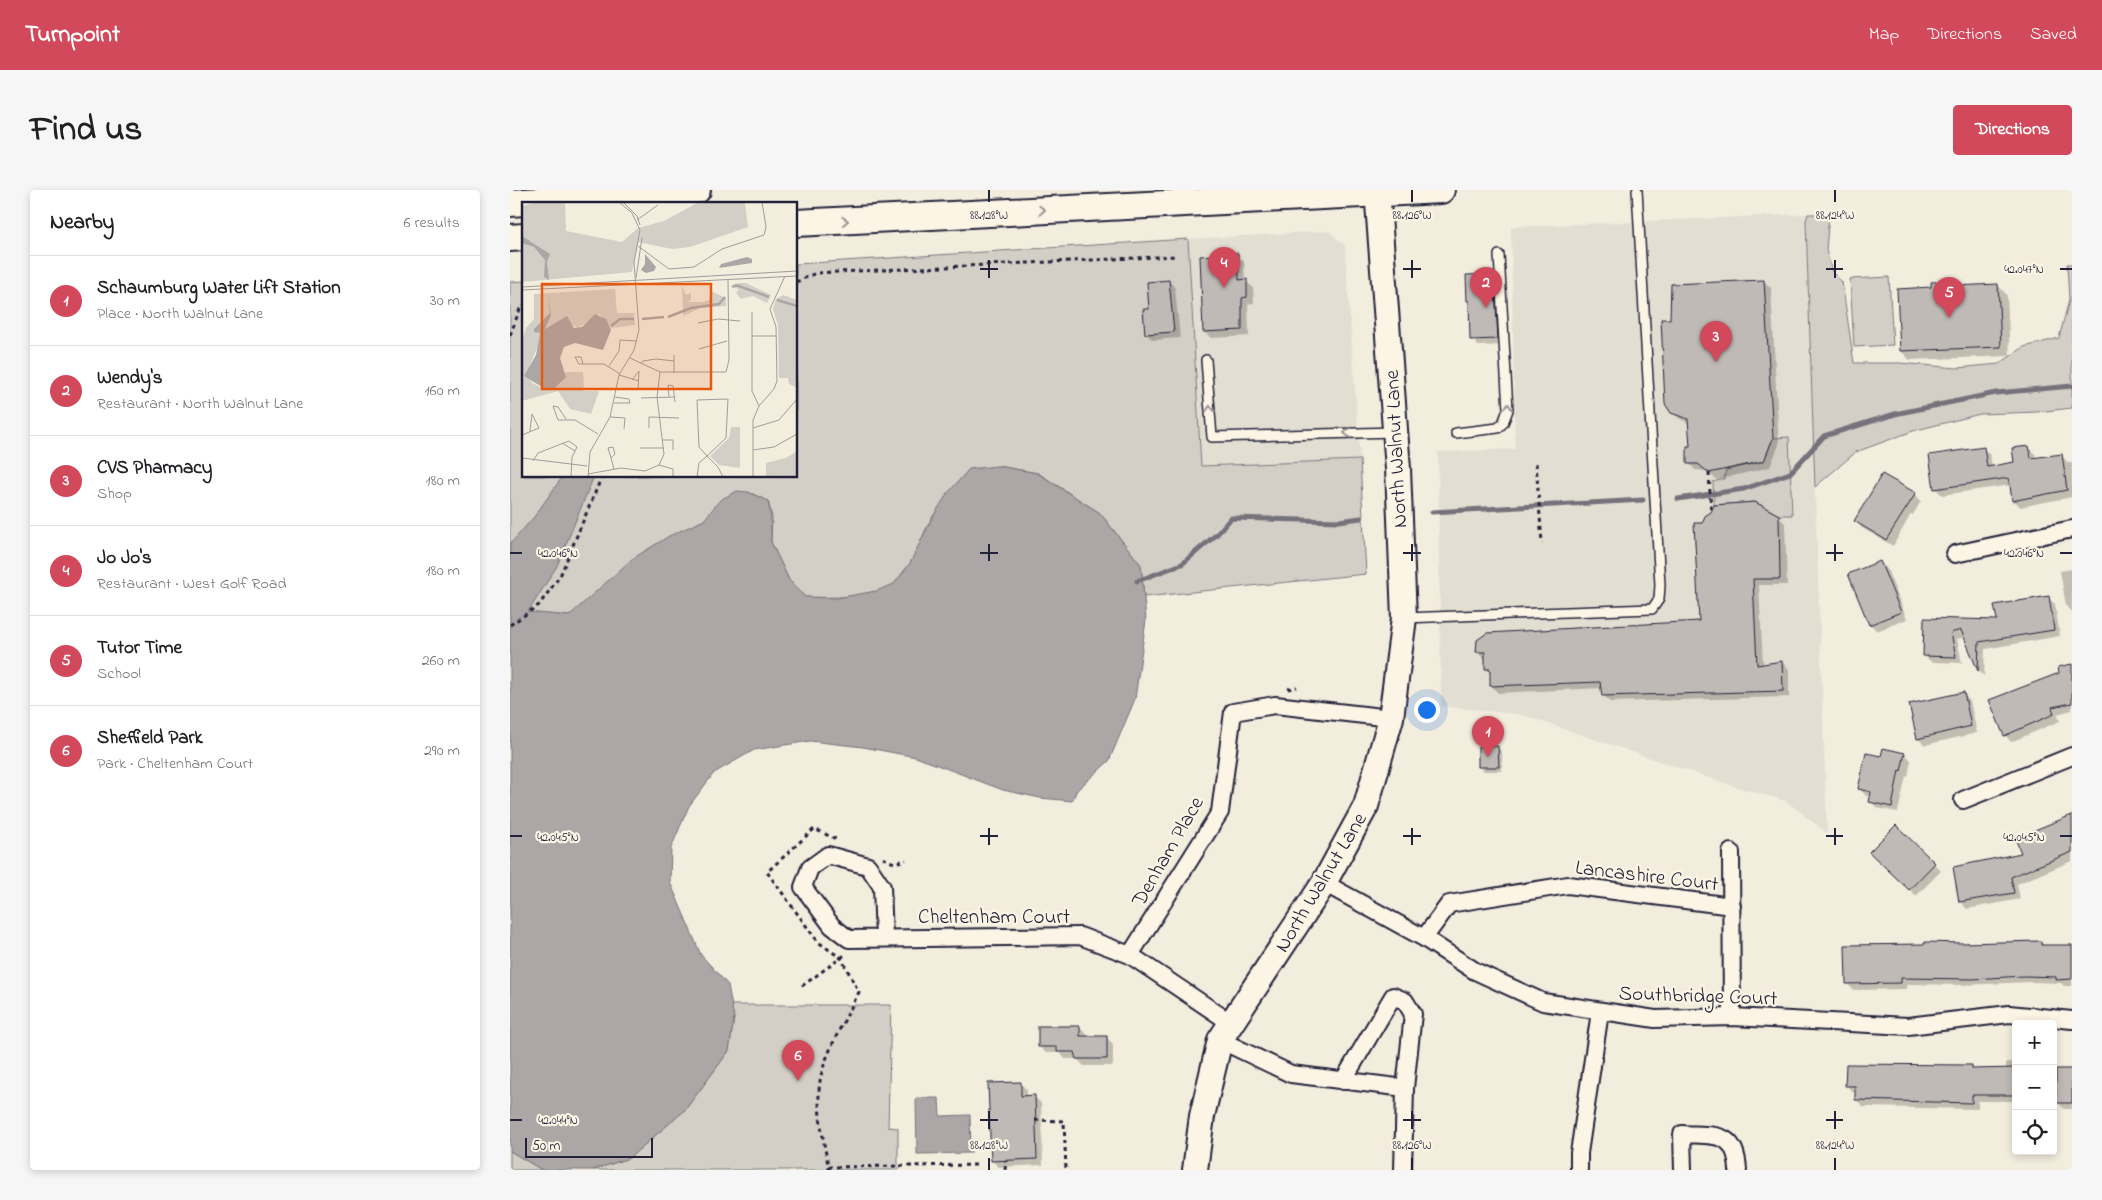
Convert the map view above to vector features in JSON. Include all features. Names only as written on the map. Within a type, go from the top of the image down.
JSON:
[{"type":"main road","points":[[524,202],[698,190]]},
{"type":"main road","points":[[798,223],[1377,191],[1441,190]]},
{"type":"street","name":"North Walnut Lane","points":[[1194,1170],[1202,1116],[1226,1032],[1324,883],[1366,806],[1391,718],[1404,618],[1395,432],[1377,191]]},
{"type":"street","points":[[1955,554],[2072,529]]},
{"type":"street","name":"Denham Place","points":[[1130,956],[1220,812],[1233,712],[1275,705],[1391,718]]},
{"type":"street","points":[[1963,800],[2072,756]]},
{"type":"street","name":"Lancashire Court","points":[[1731,852],[1732,1017]]},
{"type":"street","points":[[849,939],[832,926],[803,887],[810,868],[828,855],[868,866],[882,886],[884,938]]},
{"type":"street","name":"Southbridge Court","points":[[1324,883],[1424,938],[1475,971],[1543,1002],[1655,1019],[1732,1017],[1908,1026],[2009,1014],[2072,1020]]},
{"type":"street","name":"Lancashire Court","points":[[1424,938],[1450,904],[1568,885],[1732,906]]},
{"type":"street","name":"Cheltenham Court","points":[[849,939],[1080,936],[1130,956],[1226,1032],[1291,1074],[1405,1088]]},
{"type":"street","points":[[1343,1081],[1393,996],[1406,1001],[1413,1014],[1405,1088],[1403,1170]]},
{"type":"street","points":[[1579,1170],[1579,1153],[1600,1012]]},
{"type":"street","points":[[1683,1170],[1682,1134],[1720,1136],[1727,1139],[1737,1155],[1738,1170]]},
{"type":"lane","points":[[1404,618],[1652,609],[1659,598],[1660,585],[1637,190]]},
{"type":"lane","points":[[1456,433],[1498,428],[1503,424],[1508,410],[1499,255]]},
{"type":"lane","points":[[1206,360],[1212,437],[1395,432]]},
{"type":"path","points":[[798,281],[816,273],[1177,256]]},
{"type":"path","points":[[510,335],[522,308]]},
{"type":"path","points":[[1536,463],[1542,543]]},
{"type":"path","points":[[1709,473],[1711,512]]},
{"type":"path","points":[[510,625],[539,605],[560,576],[601,478]]},
{"type":"path","points":[[802,986],[849,952],[849,939]]},
{"type":"path","points":[[841,958],[859,992],[829,1056],[820,1081],[821,1127],[829,1168],[978,1165]]},
{"type":"path","points":[[1035,1120],[1064,1121],[1066,1170]]},
{"type":"path","points":[[1005,1170],[1006,1160]]},
{"type":"shaded area","points":[[1808,214],[1806,221],[1827,833],[1786,801],[1730,785],[1523,715],[1441,706],[1438,452],[1515,449],[1511,227]]},
{"type":"shaded area","points":[[1808,214],[1829,214],[1826,250],[1832,272],[1842,282],[1854,363],[1900,363],[1957,368],[1999,364],[2024,347],[2059,338],[2069,300],[2067,264],[2072,264],[2072,408],[2037,412],[1980,414],[1913,431],[1856,452],[1815,487],[1806,221]]},
{"type":"shaded area","points":[[1329,231],[1345,246],[1360,460],[1201,467],[1188,239]]},
{"type":"shaded area","points":[[1188,239],[1201,466],[1360,460],[1366,574],[1144,597],[1141,565],[1100,513],[1038,473],[998,466],[970,470],[930,521],[905,571],[894,584],[886,589],[864,595],[805,597],[789,580],[771,542],[772,517],[768,501],[748,492],[588,600],[570,616],[533,613],[510,630],[510,282],[522,281],[522,478],[798,478],[798,264]]},
{"type":"shaded area","points":[[1889,277],[1893,345],[1854,347],[1850,279]]},
{"type":"shaded area","points":[[1789,437],[1792,515],[1779,515],[1755,502],[1714,505],[1713,482],[1724,479],[1726,470],[1764,461],[1773,438]]},
{"type":"shaded area","points":[[998,466],[1037,473],[1100,513],[1141,565],[1146,620],[1135,699],[1109,761],[1077,790],[1072,801],[1040,798],[1003,790],[916,757],[863,747],[810,741],[754,750],[714,773],[689,806],[671,848],[670,882],[701,955],[728,985],[734,1018],[729,1051],[685,1110],[629,1158],[593,1170],[542,1170],[510,1151],[510,544],[534,517],[562,478],[593,478],[557,566],[528,612],[569,616],[632,559],[669,536],[704,520],[720,500],[737,491],[748,492],[768,501],[771,517],[771,542],[789,580],[805,597],[837,598],[876,591],[894,584],[910,563],[931,520],[947,494],[969,469]]},
{"type":"shaded area","points":[[731,1005],[891,1005],[888,1127],[898,1128],[898,1170],[593,1170],[629,1158],[685,1110],[729,1051],[734,1018]]},
{"type":"shaded area","points":[[916,1098],[939,1098],[940,1116],[970,1115],[971,1153],[917,1154]]},
{"type":"shaded area","points":[[510,1151],[542,1170],[510,1170]]},
{"type":"building","points":[[1238,253],[1239,280],[1247,279],[1247,297],[1242,298],[1242,330],[1203,332],[1200,256]]},
{"type":"building","points":[[1494,274],[1498,339],[1470,340],[1466,275]]},
{"type":"building","points":[[1169,280],[1174,332],[1145,334],[1143,309],[1149,309],[1147,282]]},
{"type":"building","points":[[1764,280],[1773,438],[1764,461],[1709,473],[1698,464],[1687,464],[1687,446],[1690,446],[1688,419],[1671,413],[1665,404],[1661,319],[1670,319],[1671,284]]},
{"type":"building","points":[[1954,281],[1954,286],[1998,284],[2001,347],[1900,351],[1897,289],[1931,287],[1931,282]]},
{"type":"building","points":[[2029,446],[2031,458],[2062,454],[2067,490],[2012,501],[2009,478],[1934,489],[1929,455],[1984,447],[1987,467],[2014,462],[2012,448]]},
{"type":"building","points":[[1882,474],[1916,493],[1886,540],[1854,521]]},
{"type":"building","points":[[1755,502],[1779,515],[1780,579],[1753,579],[1757,665],[1782,661],[1783,691],[1602,696],[1600,682],[1490,686],[1490,669],[1485,669],[1485,652],[1476,652],[1477,640],[1487,633],[1699,621],[1694,523],[1702,523],[1714,505]]},
{"type":"building","points":[[1880,561],[1901,612],[1869,625],[1848,574]]},
{"type":"building","points":[[2049,596],[2054,630],[1979,642],[1978,671],[1961,630],[1951,633],[1956,657],[1923,656],[1924,618],[1997,620],[1994,605]]},
{"type":"building","points":[[2072,664],[2072,703],[2052,707],[2054,714],[2004,736],[1989,700],[2059,673],[2058,667]]},
{"type":"building","points":[[1964,692],[1971,726],[1917,739],[1909,704]]},
{"type":"building","points":[[1498,746],[1499,767],[1478,767],[1478,747]]},
{"type":"building","points":[[1883,748],[1905,753],[1901,771],[1899,770],[1892,807],[1869,802],[1871,792],[1858,789],[1866,753],[1881,756]]},
{"type":"building","points":[[2072,815],[2072,852],[2011,877],[2014,893],[1959,902],[1953,867],[2021,853],[2015,838]]},
{"type":"building","points":[[1896,825],[1935,863],[1909,890],[1869,852]]},
{"type":"building","points":[[2041,941],[2041,945],[2072,945],[2072,979],[2056,980],[2056,977],[2024,976],[1972,979],[1901,978],[1901,983],[1846,984],[1845,945]]},
{"type":"building","points":[[1038,1026],[1080,1026],[1080,1036],[1107,1036],[1107,1059],[1076,1059],[1074,1052],[1057,1052],[1057,1047],[1038,1047]]},
{"type":"building","points":[[1846,1064],[1972,1065],[1972,1069],[2012,1068],[2012,1095],[1972,1095],[1972,1103],[1855,1100],[1855,1086],[1845,1086]]},
{"type":"building","points":[[2057,1069],[2072,1069],[2072,1103],[2057,1103]]},
{"type":"building","points":[[1021,1082],[1021,1096],[1035,1095],[1037,1159],[991,1161],[988,1083]]},
{"type":"waterway","points":[[1678,499],[1744,489],[1790,473],[1824,436],[1895,414],[1996,393],[2072,386]]},
{"type":"waterway","points":[[1432,512],[1643,500]]},
{"type":"waterway","points":[[1137,581],[1182,564],[1217,534],[1231,518],[1339,521],[1361,518]]},
{"type":"place","name":"Jo Jo's","points":[[1224,288]]},
{"type":"place","name":"Wendy's","points":[[1486,308]]},
{"type":"place","name":"Tutor Time","points":[[1949,318]]},
{"type":"place","name":"CVS Pharmacy","points":[[1716,362]]},
{"type":"place","name":"Schaumburg Water Lift Station","points":[[1488,757]]},
{"type":"place","name":"Sheffield Park","points":[[798,1081]]}]
